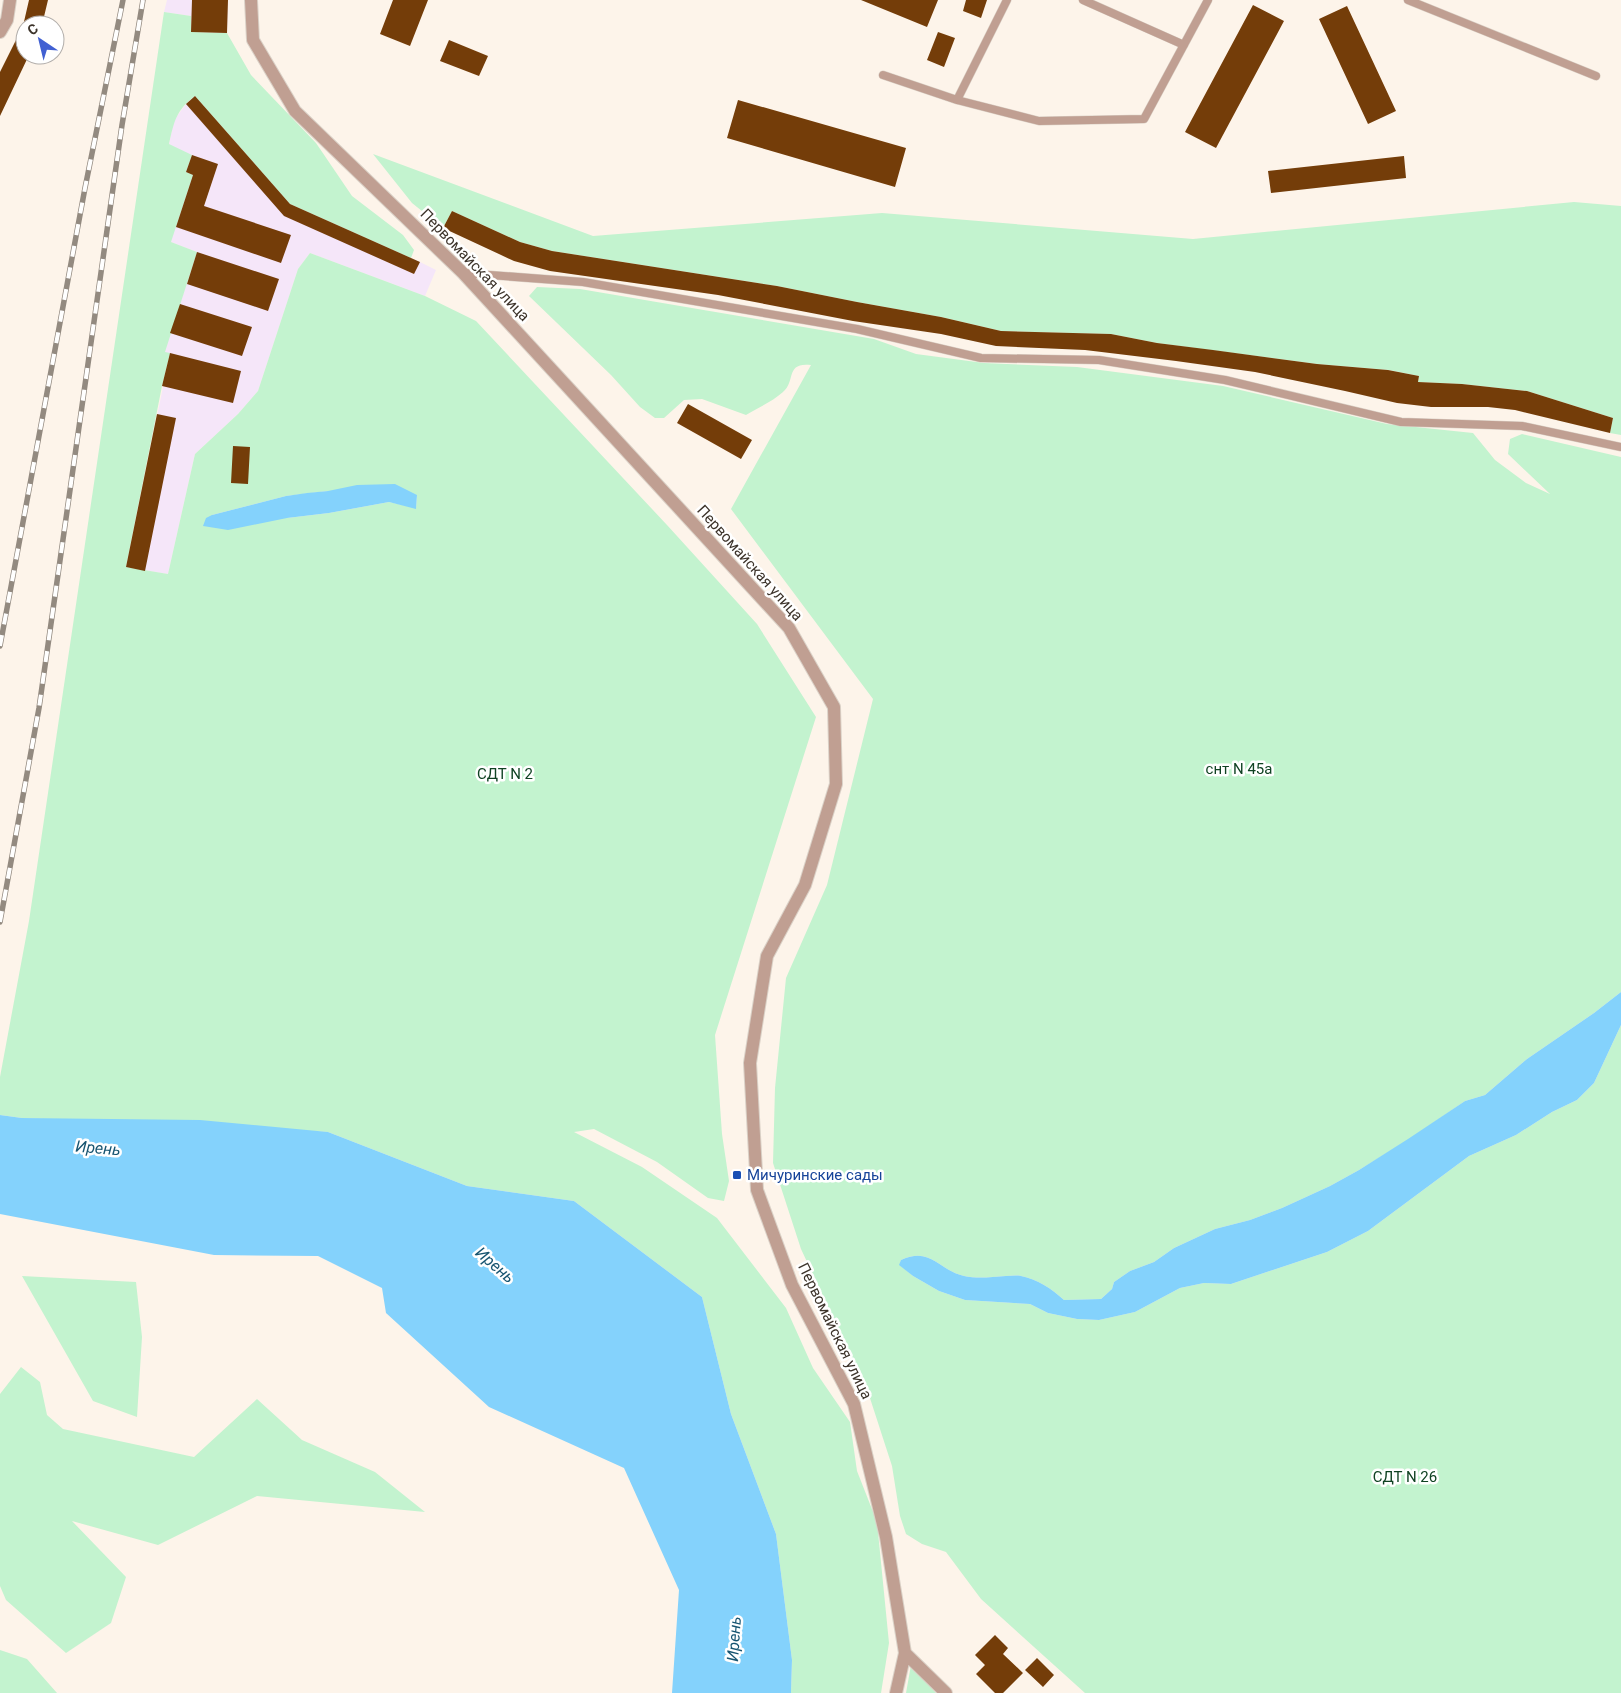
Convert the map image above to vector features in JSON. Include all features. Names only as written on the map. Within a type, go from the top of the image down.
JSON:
[{"type":"street","points":[[0,32],[7,20],[10,0]]},
{"type":"street","name":"Первомайская улица","points":[[251,0],[253,40],[295,111],[463,273],[789,628],[834,707],[836,784],[805,885],[767,956],[765,966],[750,1063],[757,1190],[792,1285],[854,1404],[886,1537],[905,1653],[896,1693]]},
{"type":"street","points":[[905,1653],[946,1693]]},
{"type":"lane","points":[[957,100],[1007,0]]},
{"type":"lane","points":[[1083,0],[1184,45]]},
{"type":"lane","points":[[884,75],[957,100],[1039,121],[1144,119],[1208,0]]},
{"type":"lane","points":[[1408,0],[1596,76]]},
{"type":"lane","points":[[463,273],[583,282],[857,329],[981,358],[1099,360],[1225,380],[1401,422],[1522,426],[1621,447]]},
{"type":"shaded area","points":[[167,0],[228,0],[227,33],[191,32],[191,16],[164,12]]},
{"type":"shaded area","points":[[195,96],[290,204],[436,270],[425,296],[310,253],[298,269],[258,391],[238,414],[195,454],[168,574],[126,567],[170,353],[164,353],[197,252],[171,242],[186,172],[169,144],[174,120],[186,104]]},
{"type":"green space","name":"СДТ N 2","points":[[164,12],[191,16],[191,32],[227,33],[251,75],[316,143],[352,196],[403,235],[414,250],[411,258],[290,204],[195,96],[184,106],[174,123],[169,144],[192,155],[186,172],[193,175],[171,242],[197,252],[165,352],[170,353],[126,567],[168,574],[195,454],[238,414],[258,391],[298,269],[310,253],[425,296],[476,321],[757,624],[816,717],[715,1035],[722,1134],[729,1181],[724,1201],[708,1198],[657,1162],[594,1129],[574,1132],[642,1167],[717,1218],[786,1308],[813,1368],[850,1422],[857,1471],[877,1522],[889,1643],[881,1693],[791,1693],[792,1660],[776,1534],[731,1414],[702,1297],[574,1201],[467,1186],[328,1132],[22,1118],[0,1115],[0,1077],[29,921]],"holes":[[[328,491],[417,495],[416,508],[389,502],[329,513],[287,518],[212,515],[286,496]]]},
{"type":"green space","points":[[373,154],[593,236],[882,213],[1193,239],[1574,202],[1621,206],[1621,435],[1610,433],[1613,418],[1527,391],[1462,384],[1418,382],[1419,376],[1389,370],[1317,364],[1157,343],[1111,334],[1001,331],[941,317],[777,286],[552,251],[520,242],[452,211],[443,228],[412,203]]},
{"type":"green space","points":[[537,287],[580,289],[874,339],[916,354],[984,363],[1077,367],[1223,386],[1387,424],[1473,433],[1495,460],[1526,483],[1550,494],[1508,454],[1510,439],[1522,434],[1621,457],[1621,992],[1527,1059],[1485,1095],[1465,1101],[1408,1140],[1359,1170],[1330,1186],[1282,1208],[1250,1220],[1215,1229],[1174,1248],[1154,1262],[1130,1271],[1114,1282],[1112,1289],[1101,1299],[1064,1300],[1044,1285],[1027,1277],[980,1278],[964,1276],[947,1269],[927,1257],[911,1256],[901,1260],[900,1265],[913,1276],[939,1291],[965,1300],[1030,1304],[1048,1313],[1077,1319],[1099,1320],[1135,1312],[1180,1288],[1204,1283],[1231,1284],[1327,1252],[1368,1231],[1469,1156],[1516,1135],[1552,1112],[1577,1100],[1594,1083],[1621,1025],[1621,1693],[1085,1693],[981,1599],[946,1552],[922,1544],[906,1534],[900,1516],[892,1466],[868,1392],[801,1249],[773,1163],[775,1088],[786,978],[827,885],[873,699],[731,509],[811,365],[797,366],[792,373],[787,388],[783,392],[746,415],[702,399],[684,400],[664,418],[655,418],[640,407],[611,375],[529,296]]},
{"type":"green space","points":[[22,1276],[136,1282],[142,1337],[137,1417],[93,1401]]},
{"type":"green space","points":[[21,1367],[40,1382],[47,1415],[63,1429],[194,1457],[257,1399],[302,1440],[375,1472],[425,1512],[257,1496],[158,1545],[72,1521],[126,1577],[111,1623],[66,1653],[6,1600],[0,1586],[0,1394]]},
{"type":"green space","points":[[0,1650],[27,1659],[57,1693],[0,1693]]},
{"type":"green space","points":[[911,1665],[936,1693],[906,1693]]},
{"type":"water","points":[[395,484],[417,495],[416,509],[389,502],[329,513],[287,518],[228,530],[203,526],[206,518],[212,515],[286,496],[357,485]]},
{"type":"water","points":[[1621,992],[1621,1025],[1594,1083],[1577,1100],[1552,1112],[1516,1135],[1469,1156],[1368,1231],[1327,1252],[1231,1284],[1204,1283],[1180,1288],[1135,1312],[1099,1320],[1077,1319],[1048,1313],[1030,1304],[965,1300],[939,1291],[913,1276],[899,1265],[901,1260],[911,1256],[927,1257],[947,1269],[964,1276],[979,1278],[1027,1277],[1044,1285],[1064,1300],[1101,1299],[1112,1289],[1114,1282],[1130,1271],[1154,1262],[1174,1248],[1215,1229],[1250,1220],[1282,1208],[1330,1186],[1359,1170],[1465,1101],[1485,1095],[1527,1059]]},
{"type":"water","name":"Ирень","points":[[0,1115],[22,1118],[200,1120],[328,1132],[467,1186],[574,1201],[702,1297],[731,1414],[776,1534],[792,1660],[791,1693],[672,1693],[679,1590],[624,1468],[489,1407],[386,1313],[382,1288],[318,1256],[214,1255],[0,1214]]},
{"type":"building","points":[[29,0],[48,0],[44,15],[26,15]]},
{"type":"building","points":[[192,0],[228,0],[227,33],[191,32]]},
{"type":"building","points":[[393,0],[428,0],[410,46],[380,34]]},
{"type":"building","points":[[861,0],[938,0],[927,27]]},
{"type":"building","points":[[966,0],[987,0],[981,18],[963,11]]},
{"type":"building","points":[[1253,5],[1284,21],[1216,148],[1185,132]]},
{"type":"building","points":[[1347,6],[1396,111],[1368,124],[1319,19]]},
{"type":"building","points":[[938,32],[955,38],[944,67],[927,60]]},
{"type":"building","points":[[449,40],[488,56],[479,76],[440,61]]},
{"type":"building","points":[[15,42],[15,65],[24,65],[0,116],[0,72]]},
{"type":"building","points":[[195,96],[290,204],[420,262],[414,274],[284,216],[186,104]]},
{"type":"building","points":[[738,100],[906,148],[895,187],[727,138]]},
{"type":"building","points":[[192,155],[218,164],[204,206],[291,235],[281,263],[176,227],[193,175],[186,172]]},
{"type":"building","points":[[1404,156],[1406,178],[1271,193],[1268,171]]},
{"type":"building","points":[[452,211],[520,242],[552,251],[777,286],[941,317],[1001,331],[1111,334],[1157,343],[1317,364],[1388,370],[1419,376],[1418,382],[1462,384],[1527,391],[1613,418],[1610,433],[1515,410],[1488,407],[1431,407],[1397,403],[1255,372],[1085,350],[996,346],[941,334],[853,321],[718,295],[550,271],[514,261],[443,228]]},
{"type":"building","points":[[197,252],[279,279],[268,311],[187,284]]},
{"type":"building","points":[[180,304],[252,327],[242,356],[170,333]]},
{"type":"building","points":[[170,353],[241,371],[233,403],[162,386]]},
{"type":"building","points":[[688,404],[752,440],[741,459],[677,423]]},
{"type":"building","points":[[157,414],[176,418],[145,571],[126,567]]},
{"type":"building","points":[[233,446],[250,447],[248,484],[231,483]]},
{"type":"building","points":[[995,1635],[1008,1648],[1003,1654],[1023,1673],[1003,1693],[995,1693],[976,1674],[985,1665],[975,1655]]},
{"type":"building","points":[[1037,1658],[1054,1675],[1043,1687],[1025,1670]]},
{"type":"railway","points":[[0,646],[85,188],[123,0]]},
{"type":"railway","points":[[0,922],[39,708],[122,125],[143,0]]},
{"type":"place","name":"Мичуринские сады","points":[[737,1175]]},
{"type":"park label","name":"снт N 45а","points":[[1239,769]]},
{"type":"park label","name":"СДТ N 26","points":[[1405,1477]]}]
